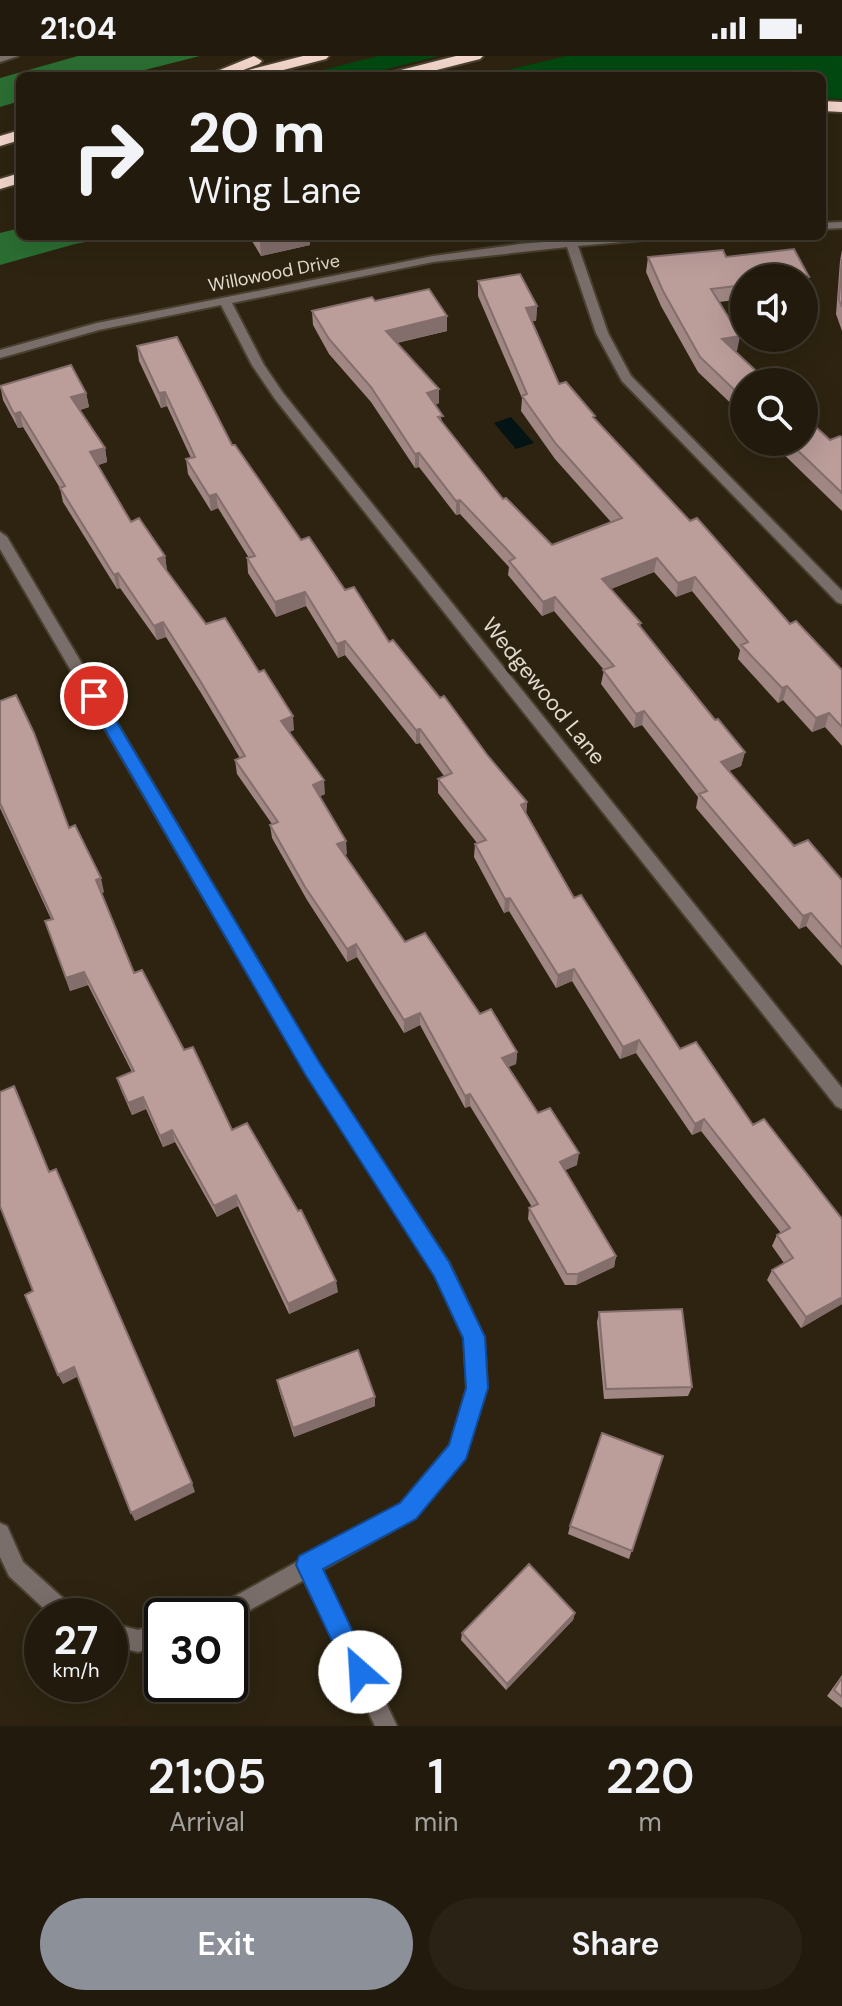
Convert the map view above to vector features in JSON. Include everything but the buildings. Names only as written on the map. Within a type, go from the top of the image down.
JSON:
[{"type":"highway","points":[[224,72],[268,56]]},
{"type":"highway","points":[[258,72],[321,56]]},
{"type":"highway","points":[[410,72],[475,56]]},
{"type":"street","points":[[0,59],[13,56]]},
{"type":"street","name":"Willowood Drive","points":[[0,354],[97,327],[433,259],[520,247],[614,240]]},
{"type":"street","points":[[572,244],[602,333],[626,378],[842,599]]},
{"type":"street","name":"Wedgewood Lane","points":[[225,301],[258,365],[279,396],[842,1101]]},
{"type":"street","points":[[0,537],[312,1068],[442,1269],[474,1337],[477,1388],[458,1451],[408,1511],[248,1599]]},
{"type":"street","points":[[0,1533],[16,1569],[48,1598]]},
{"type":"street","points":[[308,1565],[386,1726]]},
{"type":"green space","points":[[78,56],[200,56],[137,72],[21,72]]},
{"type":"green space","points":[[378,56],[439,56],[375,72],[315,72]]},
{"type":"green space","points":[[566,56],[842,56],[842,99],[826,98],[826,72],[500,72]]},
{"type":"green space","points":[[16,73],[16,102],[0,107],[0,78]]},
{"type":"green space","points":[[16,229],[16,240],[96,240],[0,265],[0,233]]},
{"type":"shaded area","points":[[511,417],[534,443],[516,449],[494,423]]},
{"type":"route","points":[[94,696],[312,1068],[442,1269],[474,1337],[477,1388],[458,1451],[408,1511],[308,1565],[360,1672]]}]
